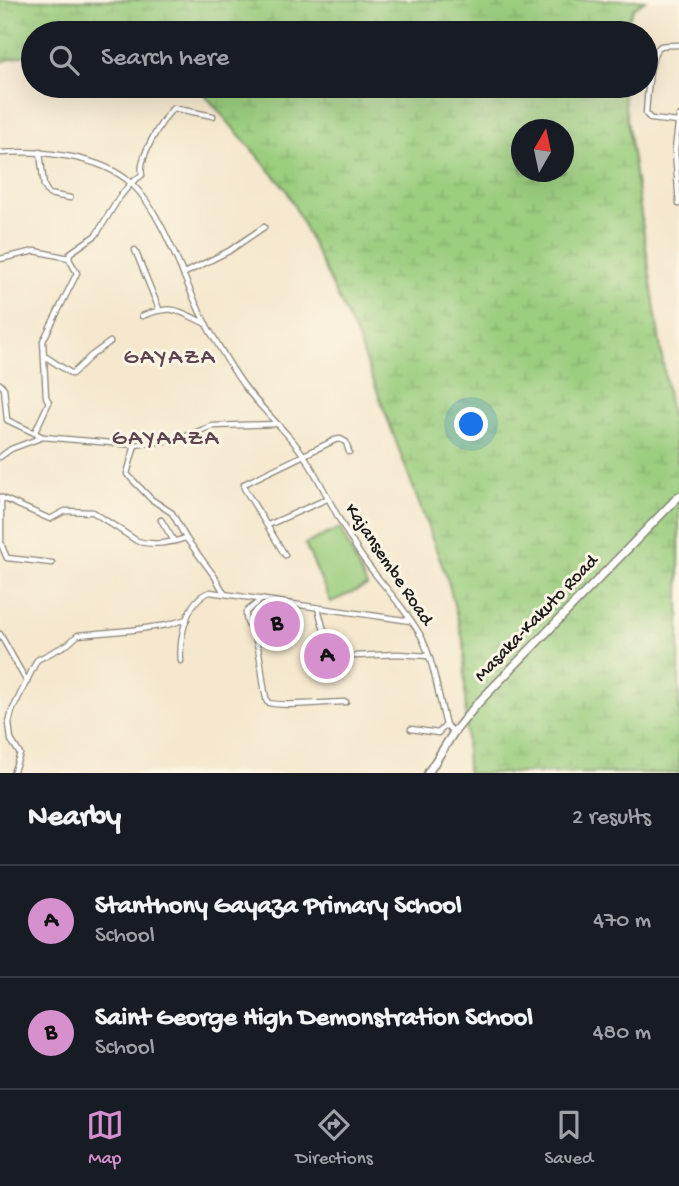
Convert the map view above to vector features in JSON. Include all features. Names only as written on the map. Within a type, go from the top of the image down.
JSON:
[{"type":"highway","name":"Masaka-Kakuto Road","points":[[428,773],[454,732],[533,644],[679,496]]},
{"type":"street","points":[[658,50],[662,46],[679,45]]},
{"type":"street","points":[[647,98],[646,114],[651,119],[678,119],[679,204]]},
{"type":"street","points":[[35,432],[49,402],[46,397],[46,356],[43,341],[77,273],[69,258],[70,253],[100,230],[119,198],[131,183],[142,175],[140,167],[143,157],[173,108],[213,116]]},
{"type":"street","points":[[40,152],[44,186],[49,194],[70,198]]},
{"type":"street","points":[[0,153],[54,153],[101,166],[131,183]]},
{"type":"street","name":"Kajansembe Road","points":[[131,183],[152,212],[206,324],[245,387],[303,455],[360,553],[411,621],[429,656],[446,725]]},
{"type":"street","points":[[183,274],[229,251],[264,227]]},
{"type":"street","points":[[135,250],[159,309]]},
{"type":"street","points":[[0,259],[35,251],[69,258]]},
{"type":"street","points":[[142,316],[159,309],[185,312],[206,324]]},
{"type":"street","points":[[46,356],[72,374],[110,342]]},
{"type":"street","points":[[0,384],[4,388],[7,420]]},
{"type":"street","points":[[0,421],[7,420],[43,437]]},
{"type":"street","points":[[0,457],[11,449],[43,437],[135,445],[179,439],[212,426],[259,426],[277,423]]},
{"type":"street","points":[[285,555],[244,484],[340,439],[346,442],[349,452]]},
{"type":"street","points":[[135,445],[127,474],[151,499],[172,513],[224,594]]},
{"type":"street","points":[[52,563],[7,558],[1,544],[1,498],[50,519],[65,511],[93,512],[144,544],[186,538]]},
{"type":"street","points":[[268,525],[327,499]]},
{"type":"street","points":[[161,520],[174,541]]},
{"type":"street","points":[[181,661],[181,636],[187,619],[204,594],[263,599],[411,621]]},
{"type":"street","points":[[263,599],[246,611],[246,618],[247,626],[258,645],[267,702],[287,705],[346,702]]},
{"type":"street","points":[[318,608],[335,672]]},
{"type":"street","points":[[13,773],[20,754],[10,740],[9,723],[34,662],[68,644],[78,635],[132,631],[187,619]]},
{"type":"street","points":[[0,634],[27,682]]},
{"type":"street","points":[[355,656],[429,656]]},
{"type":"street","points":[[411,729],[438,733],[446,725],[454,732]]},
{"type":"green space","points":[[0,0],[645,0],[633,9],[628,21],[21,21],[21,56],[0,62]]},
{"type":"green space","points":[[207,98],[624,98],[679,471],[679,773],[467,773],[464,644],[448,581],[357,337],[286,189]]},
{"type":"green space","points":[[340,528],[367,586],[331,602],[305,544]]},
{"type":"place","name":"Saint George High Demonstration School","points":[[277,624]]},
{"type":"place","name":"Stanthony Gayaza Primary School","points":[[327,656]]},
{"type":"district","name":"GAYAZA","points":[[170,358]]},
{"type":"district","name":"GAYAAZA","points":[[166,439]]}]
